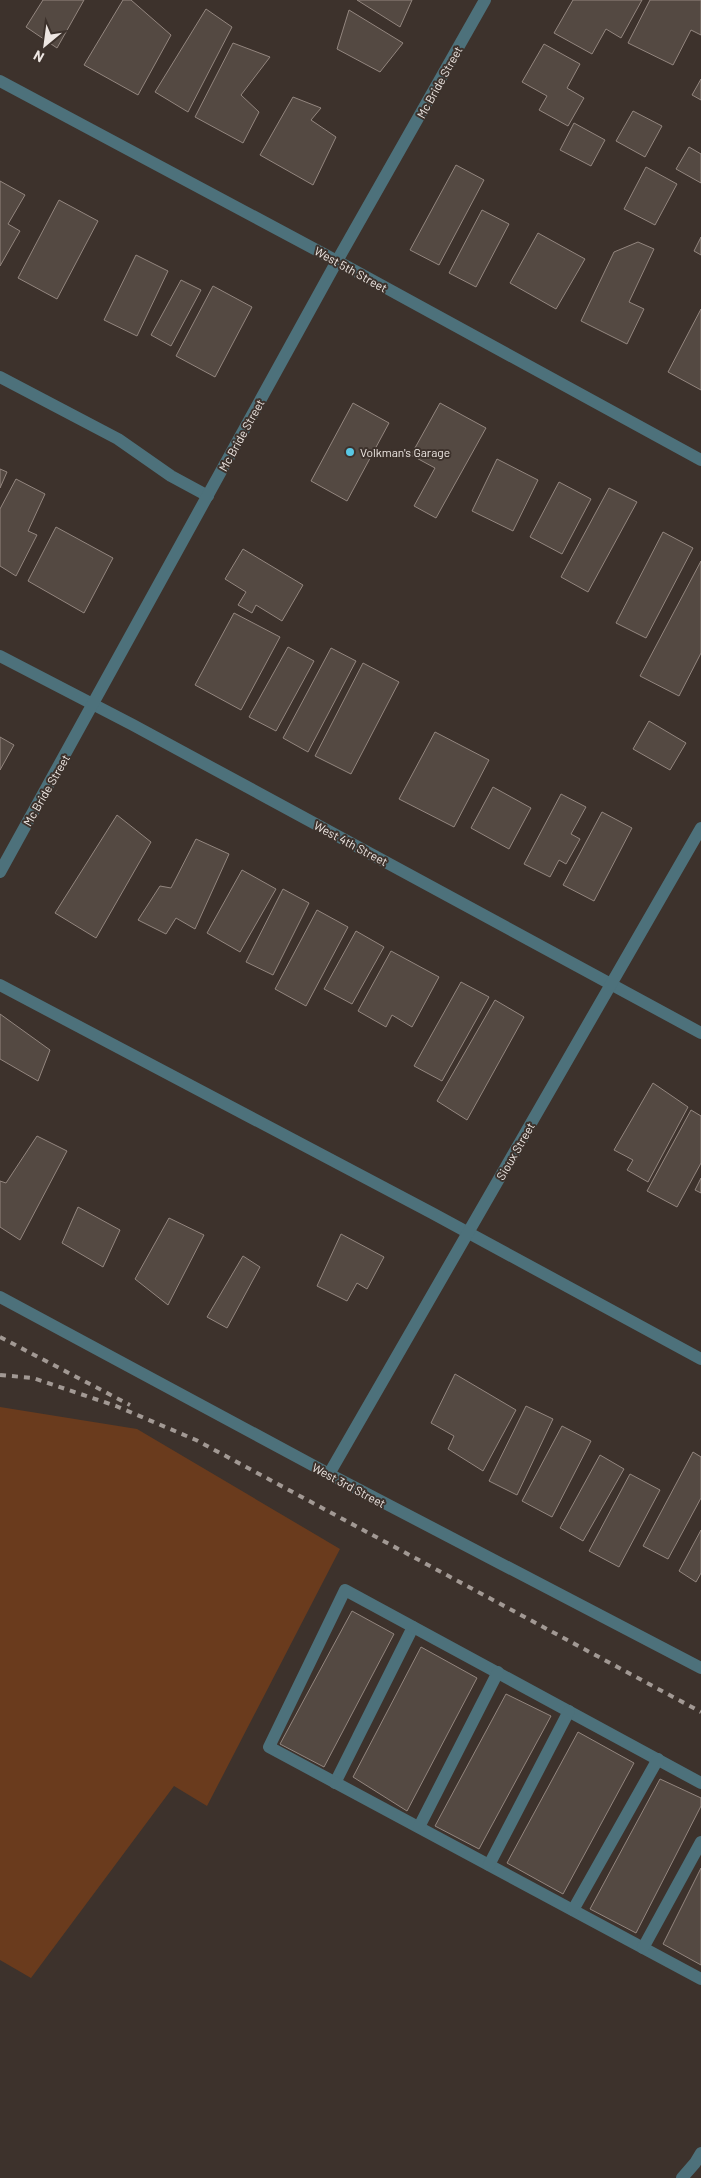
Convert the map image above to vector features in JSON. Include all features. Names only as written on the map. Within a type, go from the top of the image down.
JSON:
[{"type":"street","name":"Mc Bride Street","points":[[0,872],[337,261],[485,0]]},
{"type":"street","name":"West 5th Street","points":[[0,81],[337,261],[701,460]]},
{"type":"street","points":[[0,377],[118,439],[171,476],[208,496]]},
{"type":"street","name":"West 4th Street","points":[[0,656],[133,725],[701,1033]]},
{"type":"street","name":"Sioux Street","points":[[329,1474],[701,828]]},
{"type":"street","points":[[0,985],[423,1208],[467,1234],[701,1359]]},
{"type":"street","name":"West 3rd Street","points":[[0,1297],[329,1474],[701,1668]]},
{"type":"street","points":[[701,1782],[344,1590],[269,1747],[701,1979]]},
{"type":"street","points":[[335,1783],[413,1627]]},
{"type":"street","points":[[419,1828],[498,1672]]},
{"type":"street","points":[[489,1865],[569,1711]]},
{"type":"street","points":[[573,1910],[658,1759]]},
{"type":"street","points":[[643,1948],[701,1842]]},
{"type":"street","points":[[682,2178],[701,2153]]},
{"type":"shaded area","points":[[0,1407],[137,1429],[340,1549],[207,1806],[174,1786],[31,1978],[0,1960]]},
{"type":"building","points":[[43,0],[84,0],[57,48],[26,27]]},
{"type":"building","points":[[123,0],[131,0],[171,35],[138,95],[84,65]]},
{"type":"building","points":[[357,0],[412,0],[400,27]]},
{"type":"building","points":[[573,0],[642,0],[621,38],[606,29],[592,54],[554,33]]},
{"type":"building","points":[[650,0],[701,0],[701,35],[691,30],[673,65],[628,43]]},
{"type":"building","points":[[206,9],[232,27],[188,112],[155,92]]},
{"type":"building","points":[[349,10],[403,43],[380,72],[337,49]]},
{"type":"building","points":[[233,43],[270,57],[241,95],[259,112],[243,143],[195,117]]},
{"type":"building","points":[[544,44],[580,64],[567,88],[584,98],[568,126],[539,110],[547,96],[522,82]]},
{"type":"building","points":[[701,79],[701,100],[692,95]]},
{"type":"building","points":[[293,97],[321,108],[311,120],[336,137],[313,185],[260,155]]},
{"type":"building","points":[[633,111],[662,126],[645,157],[616,141]]},
{"type":"building","points":[[574,123],[605,140],[591,166],[560,150]]},
{"type":"building","points":[[689,147],[701,154],[701,183],[676,169]]},
{"type":"building","points":[[456,165],[484,180],[439,265],[410,250]]},
{"type":"building","points":[[646,167],[677,184],[655,225],[624,209]]},
{"type":"building","points":[[0,181],[25,195],[8,224],[20,231],[0,266]]},
{"type":"building","points":[[59,200],[98,221],[57,299],[18,278]]},
{"type":"building","points":[[482,210],[509,224],[476,287],[449,273]]},
{"type":"building","points":[[538,233],[585,259],[556,309],[510,283]]},
{"type":"building","points":[[701,237],[701,255],[694,251]]},
{"type":"building","points":[[638,242],[654,249],[629,302],[644,309],[627,344],[581,321],[614,252]]},
{"type":"building","points":[[136,255],[168,271],[137,336],[104,320]]},
{"type":"building","points":[[181,280],[201,290],[171,346],[151,335]]},
{"type":"building","points":[[213,286],[252,307],[215,377],[176,356]]},
{"type":"building","points":[[701,309],[701,390],[668,372]]},
{"type":"building","name":"Volkman's Garage","points":[[353,403],[389,423],[347,501],[311,481]]},
{"type":"building","points":[[440,403],[486,428],[436,518],[414,506],[435,468],[411,455]]},
{"type":"building","points":[[497,459],[538,480],[513,531],[472,511]]},
{"type":"building","points":[[0,469],[7,472],[0,488]]},
{"type":"building","points":[[16,479],[45,494],[28,531],[37,535],[16,576],[0,566],[0,509]]},
{"type":"building","points":[[559,482],[591,499],[562,554],[530,537]]},
{"type":"building","points":[[609,488],[637,502],[588,592],[561,577]]},
{"type":"building","points":[[56,527],[113,558],[84,613],[28,581]]},
{"type":"building","points":[[663,532],[693,548],[646,638],[616,623]]},
{"type":"building","points":[[243,549],[303,585],[282,621],[256,605],[252,613],[238,605],[246,592],[225,579]]},
{"type":"building","points":[[701,561],[701,653],[679,696],[640,676]]},
{"type":"building","points":[[234,613],[280,637],[241,710],[195,685]]},
{"type":"building","points":[[288,647],[314,661],[276,731],[249,717]]},
{"type":"building","points":[[331,648],[356,661],[308,752],[283,738]]},
{"type":"building","points":[[363,663],[399,682],[351,774],[315,756]]},
{"type":"building","points":[[649,721],[686,743],[670,770],[633,749]]},
{"type":"building","points":[[435,732],[489,760],[454,827],[399,799]]},
{"type":"building","points":[[0,737],[14,745],[0,770]]},
{"type":"building","points":[[493,787],[531,808],[509,849],[471,828]]},
{"type":"building","points":[[561,794],[586,807],[571,834],[580,839],[566,864],[559,860],[550,877],[524,864]]},
{"type":"building","points":[[602,812],[632,828],[594,901],[563,885]]},
{"type":"building","points":[[117,815],[151,842],[96,938],[55,913]]},
{"type":"building","points":[[196,839],[229,854],[195,929],[176,918],[166,934],[138,920],[160,886],[171,888]]},
{"type":"building","points":[[242,870],[276,889],[240,952],[207,933]]},
{"type":"building","points":[[283,889],[309,903],[273,975],[246,962]]},
{"type":"building","points":[[317,910],[348,927],[306,1006],[275,989]]},
{"type":"building","points":[[356,931],[384,947],[352,1004],[324,989]]},
{"type":"building","points":[[391,951],[439,977],[412,1027],[392,1015],[386,1027],[358,1011]]},
{"type":"building","points":[[461,982],[489,997],[442,1081],[414,1066]]},
{"type":"building","points":[[495,1000],[524,1017],[467,1120],[437,1101]]},
{"type":"building","points":[[0,1014],[50,1050],[38,1081],[0,1059]]},
{"type":"building","points":[[653,1083],[688,1107],[648,1182],[627,1170],[633,1160],[614,1150]]},
{"type":"building","points":[[691,1110],[701,1116],[701,1163],[677,1207],[647,1191]]},
{"type":"building","points":[[37,1136],[67,1151],[20,1240],[0,1227],[0,1181],[6,1183]]},
{"type":"building","points":[[701,1178],[701,1193],[695,1190]]},
{"type":"building","points":[[78,1207],[120,1230],[103,1267],[62,1243]]},
{"type":"building","points":[[169,1218],[204,1235],[168,1305],[135,1279]]},
{"type":"building","points":[[341,1234],[384,1257],[367,1289],[357,1283],[347,1301],[317,1286]]},
{"type":"building","points":[[243,1256],[260,1267],[227,1328],[207,1317]]},
{"type":"building","points":[[455,1374],[516,1410],[483,1471],[448,1449],[454,1436],[431,1423]]},
{"type":"building","points":[[526,1406],[553,1419],[517,1495],[489,1481]]},
{"type":"building","points":[[562,1426],[591,1441],[552,1517],[522,1501]]},
{"type":"building","points":[[693,1452],[701,1457],[701,1498],[668,1559],[643,1546]]},
{"type":"building","points":[[600,1455],[624,1469],[583,1541],[560,1528]]},
{"type":"building","points":[[630,1474],[660,1490],[619,1567],[589,1551]]},
{"type":"building","points":[[701,1530],[701,1573],[696,1582],[679,1571]]},
{"type":"building","points":[[352,1611],[394,1634],[324,1767],[280,1744]]},
{"type":"building","points":[[421,1647],[477,1678],[407,1811],[353,1777]]},
{"type":"building","points":[[506,1694],[551,1716],[479,1849],[435,1826]]},
{"type":"building","points":[[578,1732],[634,1763],[563,1894],[507,1863]]},
{"type":"building","points":[[660,1779],[701,1798],[701,1806],[636,1933],[590,1909]]},
{"type":"building","points":[[701,1868],[701,1965],[663,1944]]},
{"type":"railway","points":[[0,1337],[130,1405]]},
{"type":"railway","points":[[0,1375],[33,1378],[116,1406],[196,1440],[701,1712]]},
{"type":"place","name":"Volkman's Garage","points":[[350,452]]}]
